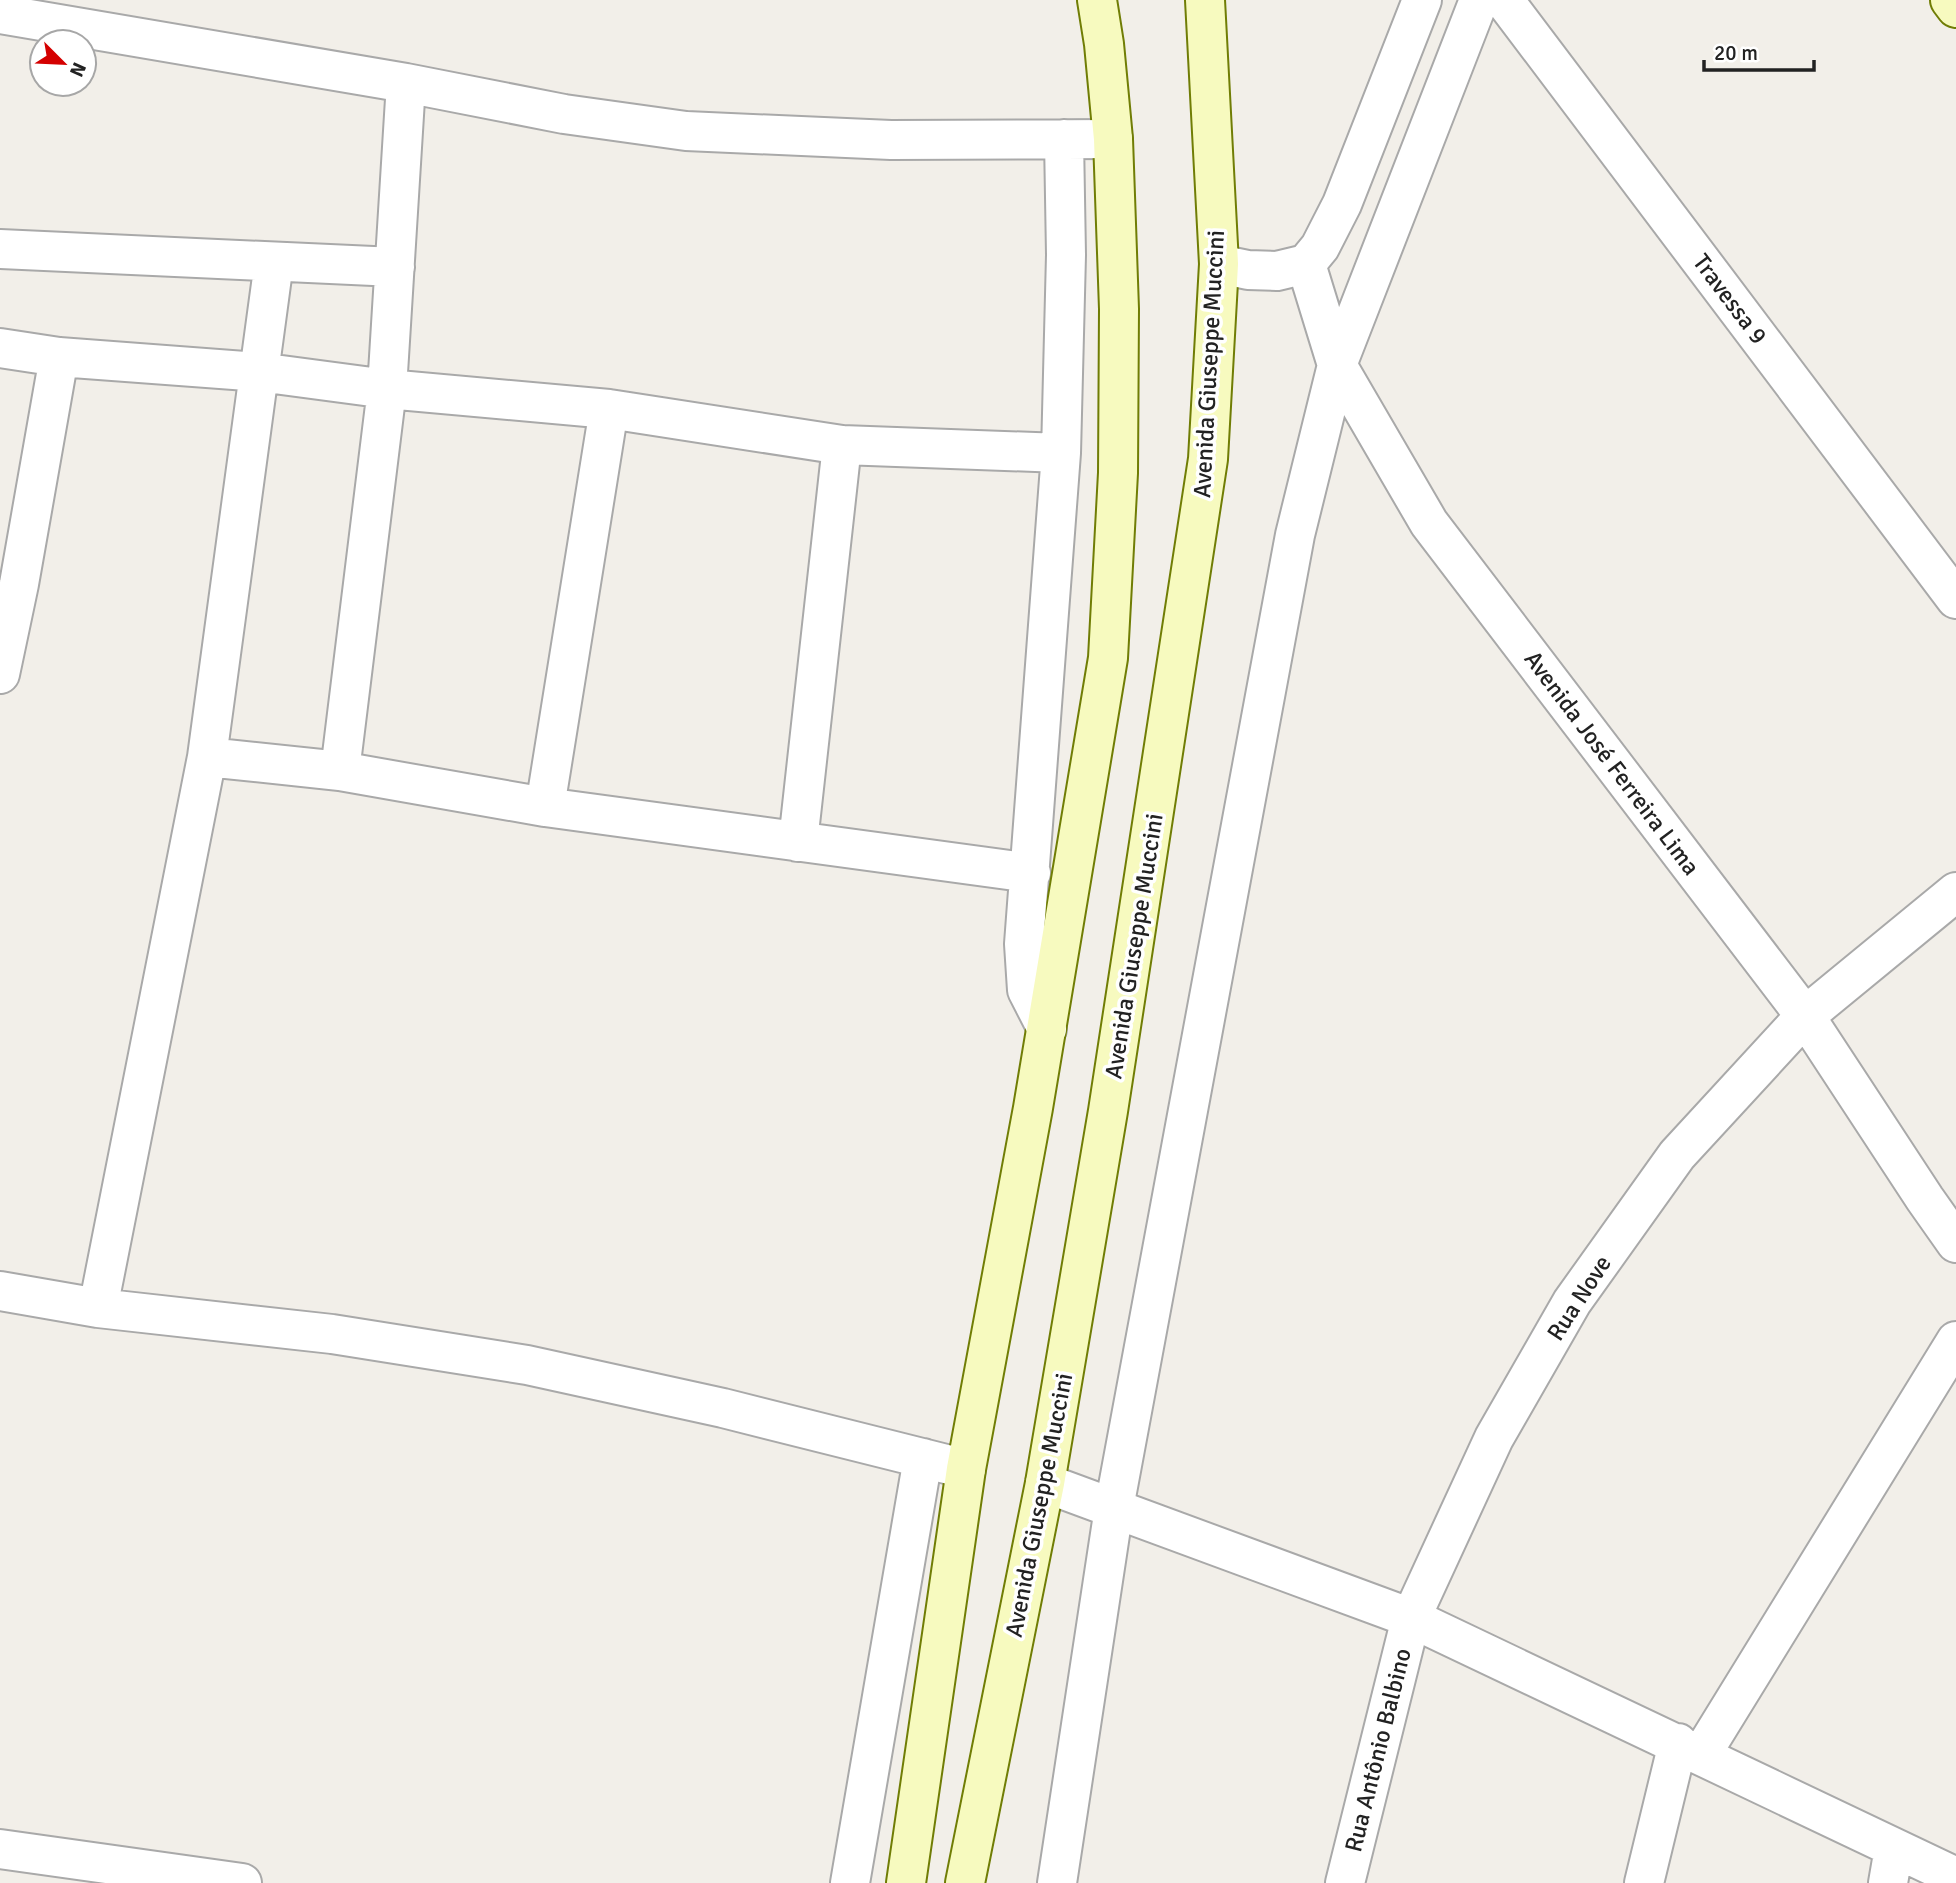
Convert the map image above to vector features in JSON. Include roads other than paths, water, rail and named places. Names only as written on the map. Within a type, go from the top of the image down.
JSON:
[{"type":"main road","points":[[906,1883],[966,1469],[1034,1108],[1108,658],[1118,473],[1119,309],[1112,139],[1104,44],[1097,0]]},
{"type":"main road","name":"Avenida Giuseppe Muccini","points":[[965,1883],[1045,1483],[1108,1111],[1208,459],[1219,264],[1205,0]]},
{"type":"main road","points":[[1950,0],[1956,8]]},
{"type":"street","points":[[1219,264],[1248,270],[1278,271],[1306,264],[1320,247],[1342,204],[1422,0]]},
{"type":"street","points":[[1057,1883],[1114,1508],[1295,535],[1337,365],[1479,0]]},
{"type":"street","name":"Travessa 9","points":[[1504,0],[1956,599]]},
{"type":"street","points":[[0,13],[406,83],[564,114],[686,131],[891,140],[1112,139]]},
{"type":"street","points":[[340,771],[387,389],[406,83]]},
{"type":"street","points":[[1047,1028],[1027,990],[1024,944],[1061,453],[1066,255],[1064,139]]},
{"type":"street","points":[[0,249],[395,267]]},
{"type":"street","points":[[98,1308],[207,757],[274,262]]},
{"type":"street","name":"Avenida José Ferreira Lima","points":[[1306,264],[1337,365],[1429,523],[1805,1016],[1956,1243]]},
{"type":"street","points":[[0,348],[59,357],[260,372],[387,389],[609,410],[842,445],[1061,453]]},
{"type":"street","points":[[0,674],[19,584],[59,357]]},
{"type":"street","points":[[545,807],[609,410]]},
{"type":"street","points":[[798,842],[842,445]]},
{"type":"street","points":[[207,757],[340,771],[545,807],[1031,873]]},
{"type":"street","name":"Rua Nove","points":[[1412,1618],[1494,1438],[1572,1302],[1677,1155],[1805,1016],[1956,892]]},
{"type":"street","points":[[0,1292],[98,1308],[332,1334],[527,1365],[723,1408],[966,1469]]},
{"type":"street","points":[[1644,1883],[1689,1749],[1956,1340]]},
{"type":"street","points":[[850,1883],[923,1458]]},
{"type":"street","points":[[1045,1483],[1412,1618],[1689,1749],[1891,1865],[1956,1877]]},
{"type":"street","name":"Rua Antônio Balbino","points":[[1345,1883],[1412,1618]]},
{"type":"street","points":[[0,1849],[242,1883]]}]
